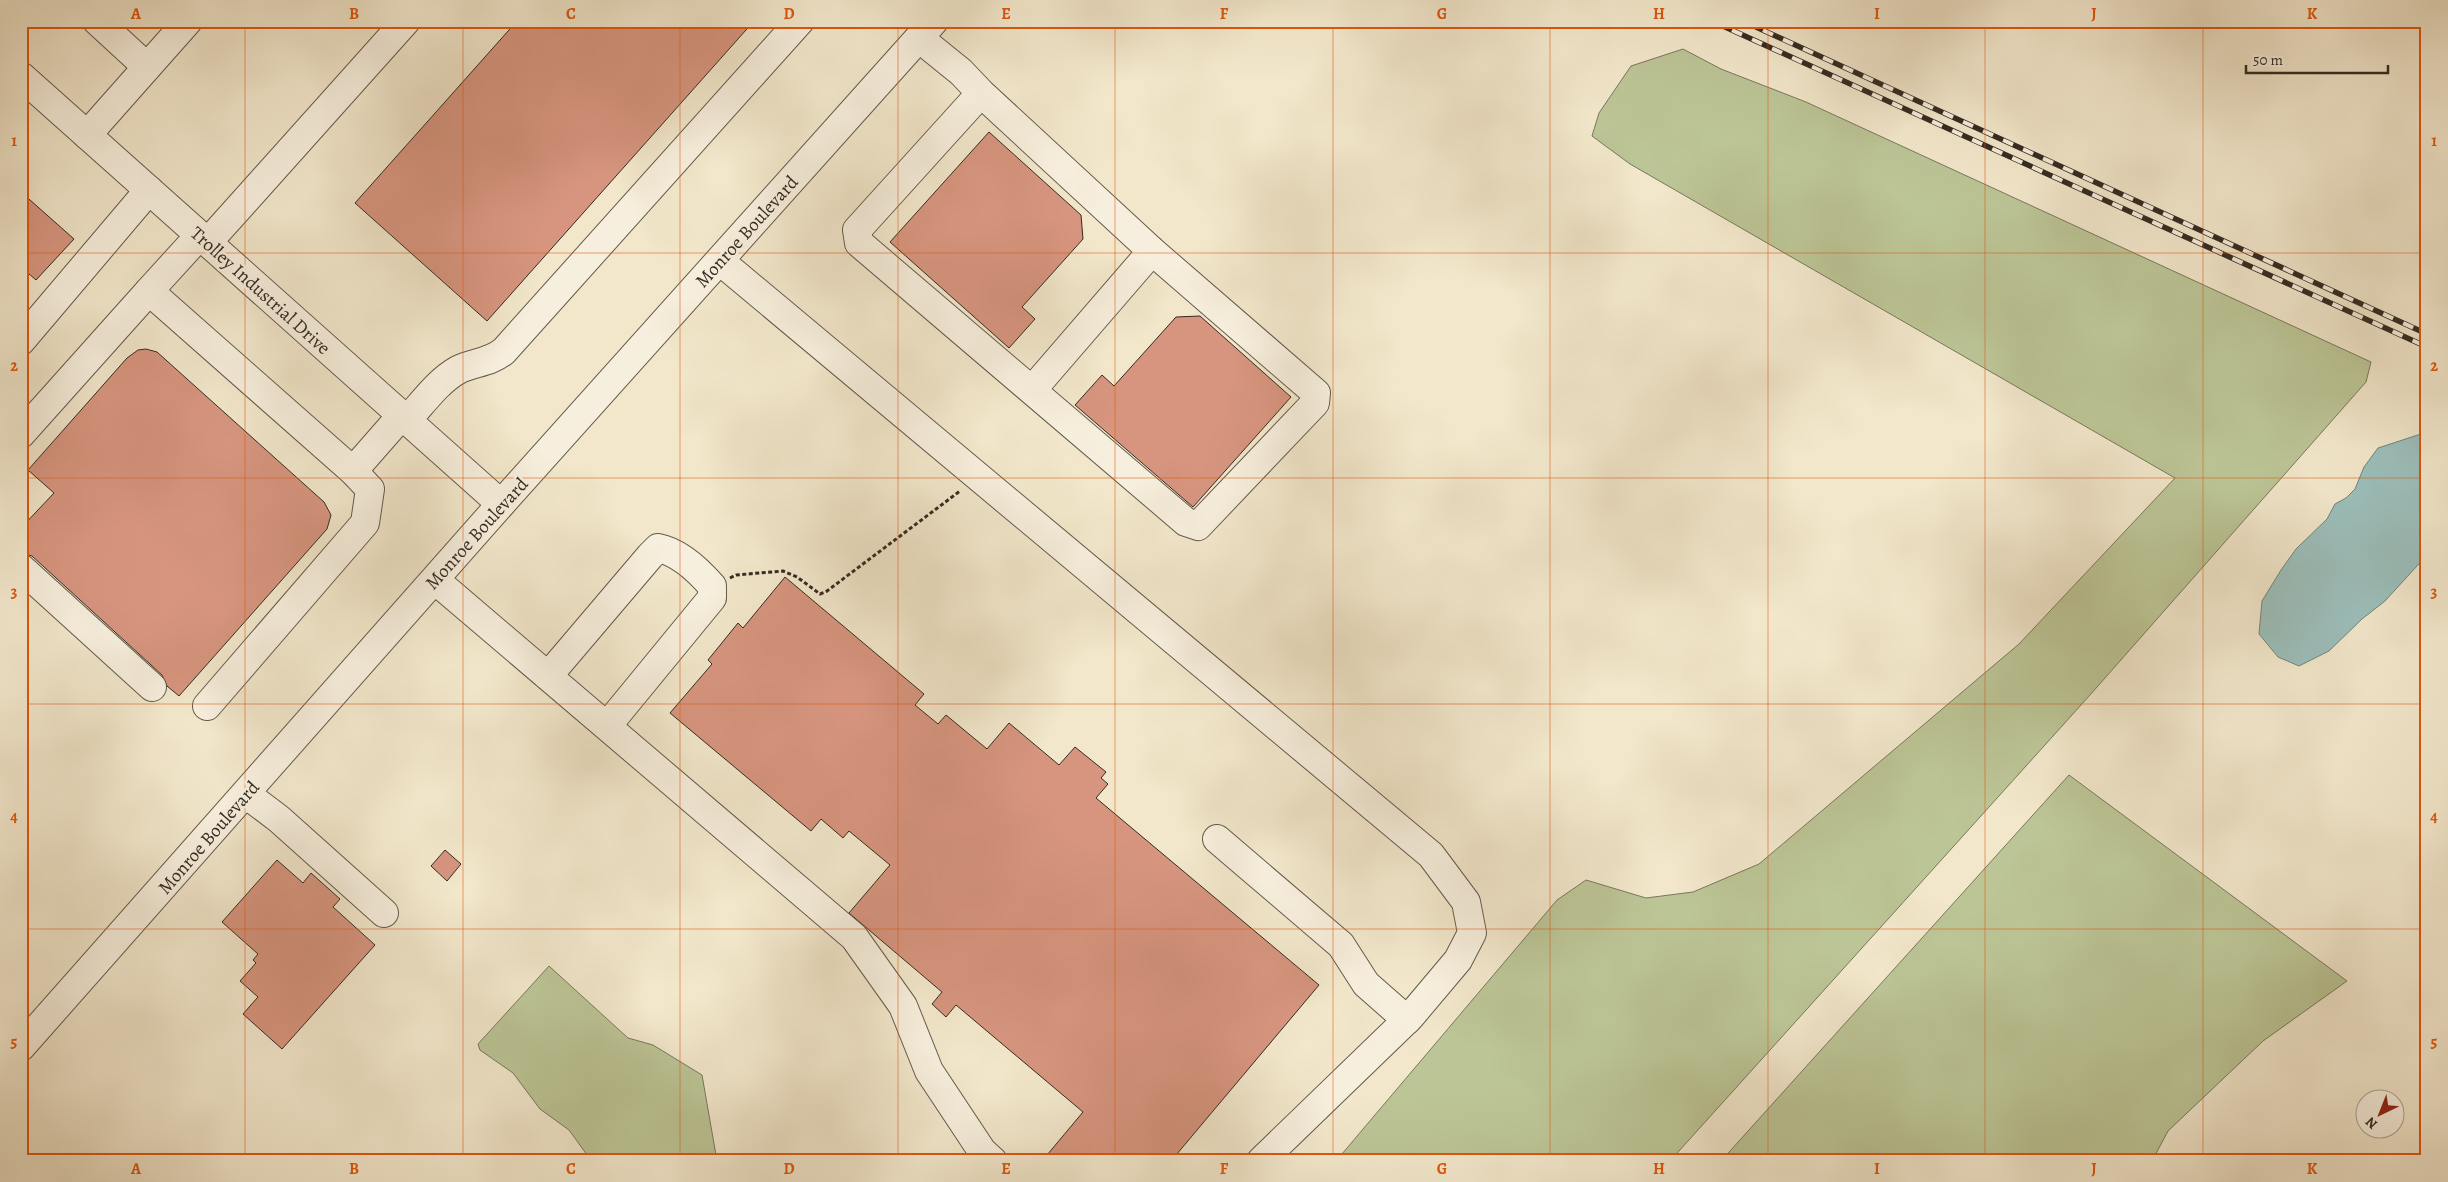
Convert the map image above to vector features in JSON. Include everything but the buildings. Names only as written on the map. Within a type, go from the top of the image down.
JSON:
[{"type":"street","points":[[97,21],[147,67]]},
{"type":"street","points":[[21,434],[149,291],[204,238],[406,21]]},
{"type":"street","points":[[353,470],[444,380],[459,370],[494,359],[504,351],[800,21]]},
{"type":"street","points":[[87,135],[147,67],[178,25]]},
{"type":"street","points":[[926,30],[981,94],[1152,251],[1316,393],[1315,403],[1198,526],[1186,522],[859,243],[858,230],[981,94]]},
{"type":"street","name":"Monroe Boulevard","points":[[21,1047],[501,504],[926,30]]},
{"type":"street","name":"Trolley Industrial Drive","points":[[21,76],[501,504]]},
{"type":"street","points":[[21,340],[149,190]]},
{"type":"street","points":[[1032,390],[1152,251]]},
{"type":"street","points":[[720,261],[1431,855],[1466,902],[1472,933],[1458,960],[1407,1020],[1262,1161]]},
{"type":"street","points":[[149,291],[353,470],[370,489],[365,522],[207,706]]},
{"type":"street","points":[[548,676],[658,548],[670,551],[704,577],[712,586],[712,598],[607,726]]},
{"type":"street","points":[[21,568],[152,687]]},
{"type":"street","points":[[435,580],[854,937],[903,1006],[929,1071],[982,1151],[993,1161]]},
{"type":"street","points":[[246,794],[279,819],[384,913]]},
{"type":"street","points":[[1216,839],[1341,945],[1366,984],[1407,1020]]},
{"type":"path","points":[[712,586],[736,575],[783,571],[798,577],[820,594],[866,562],[978,476]]},
{"type":"green space","points":[[1683,49],[1721,69],[1806,102],[2371,362],[2366,382],[2090,695],[1670,1161],[1336,1161],[1557,900],[1586,880],[1646,898],[1693,892],[1759,864],[2019,644],[2175,478],[1630,164],[1592,136],[1599,113],[1631,66]]},
{"type":"green space","points":[[2069,775],[2347,981],[2263,1041],[2168,1131],[2152,1161],[1721,1161]]},
{"type":"green space","points":[[549,966],[628,1038],[653,1045],[702,1075],[717,1161],[590,1159],[569,1130],[540,1109],[513,1073],[480,1050],[478,1044]]},
{"type":"water","points":[[2427,432],[2427,555],[2385,601],[2362,619],[2329,651],[2299,666],[2278,657],[2259,634],[2262,601],[2281,570],[2296,549],[2327,519],[2335,504],[2346,498],[2355,489],[2364,467],[2378,448]]},
{"type":"railway","points":[[1712,21],[2427,347]]},
{"type":"railway","points":[[1743,21],[2427,334]]}]
